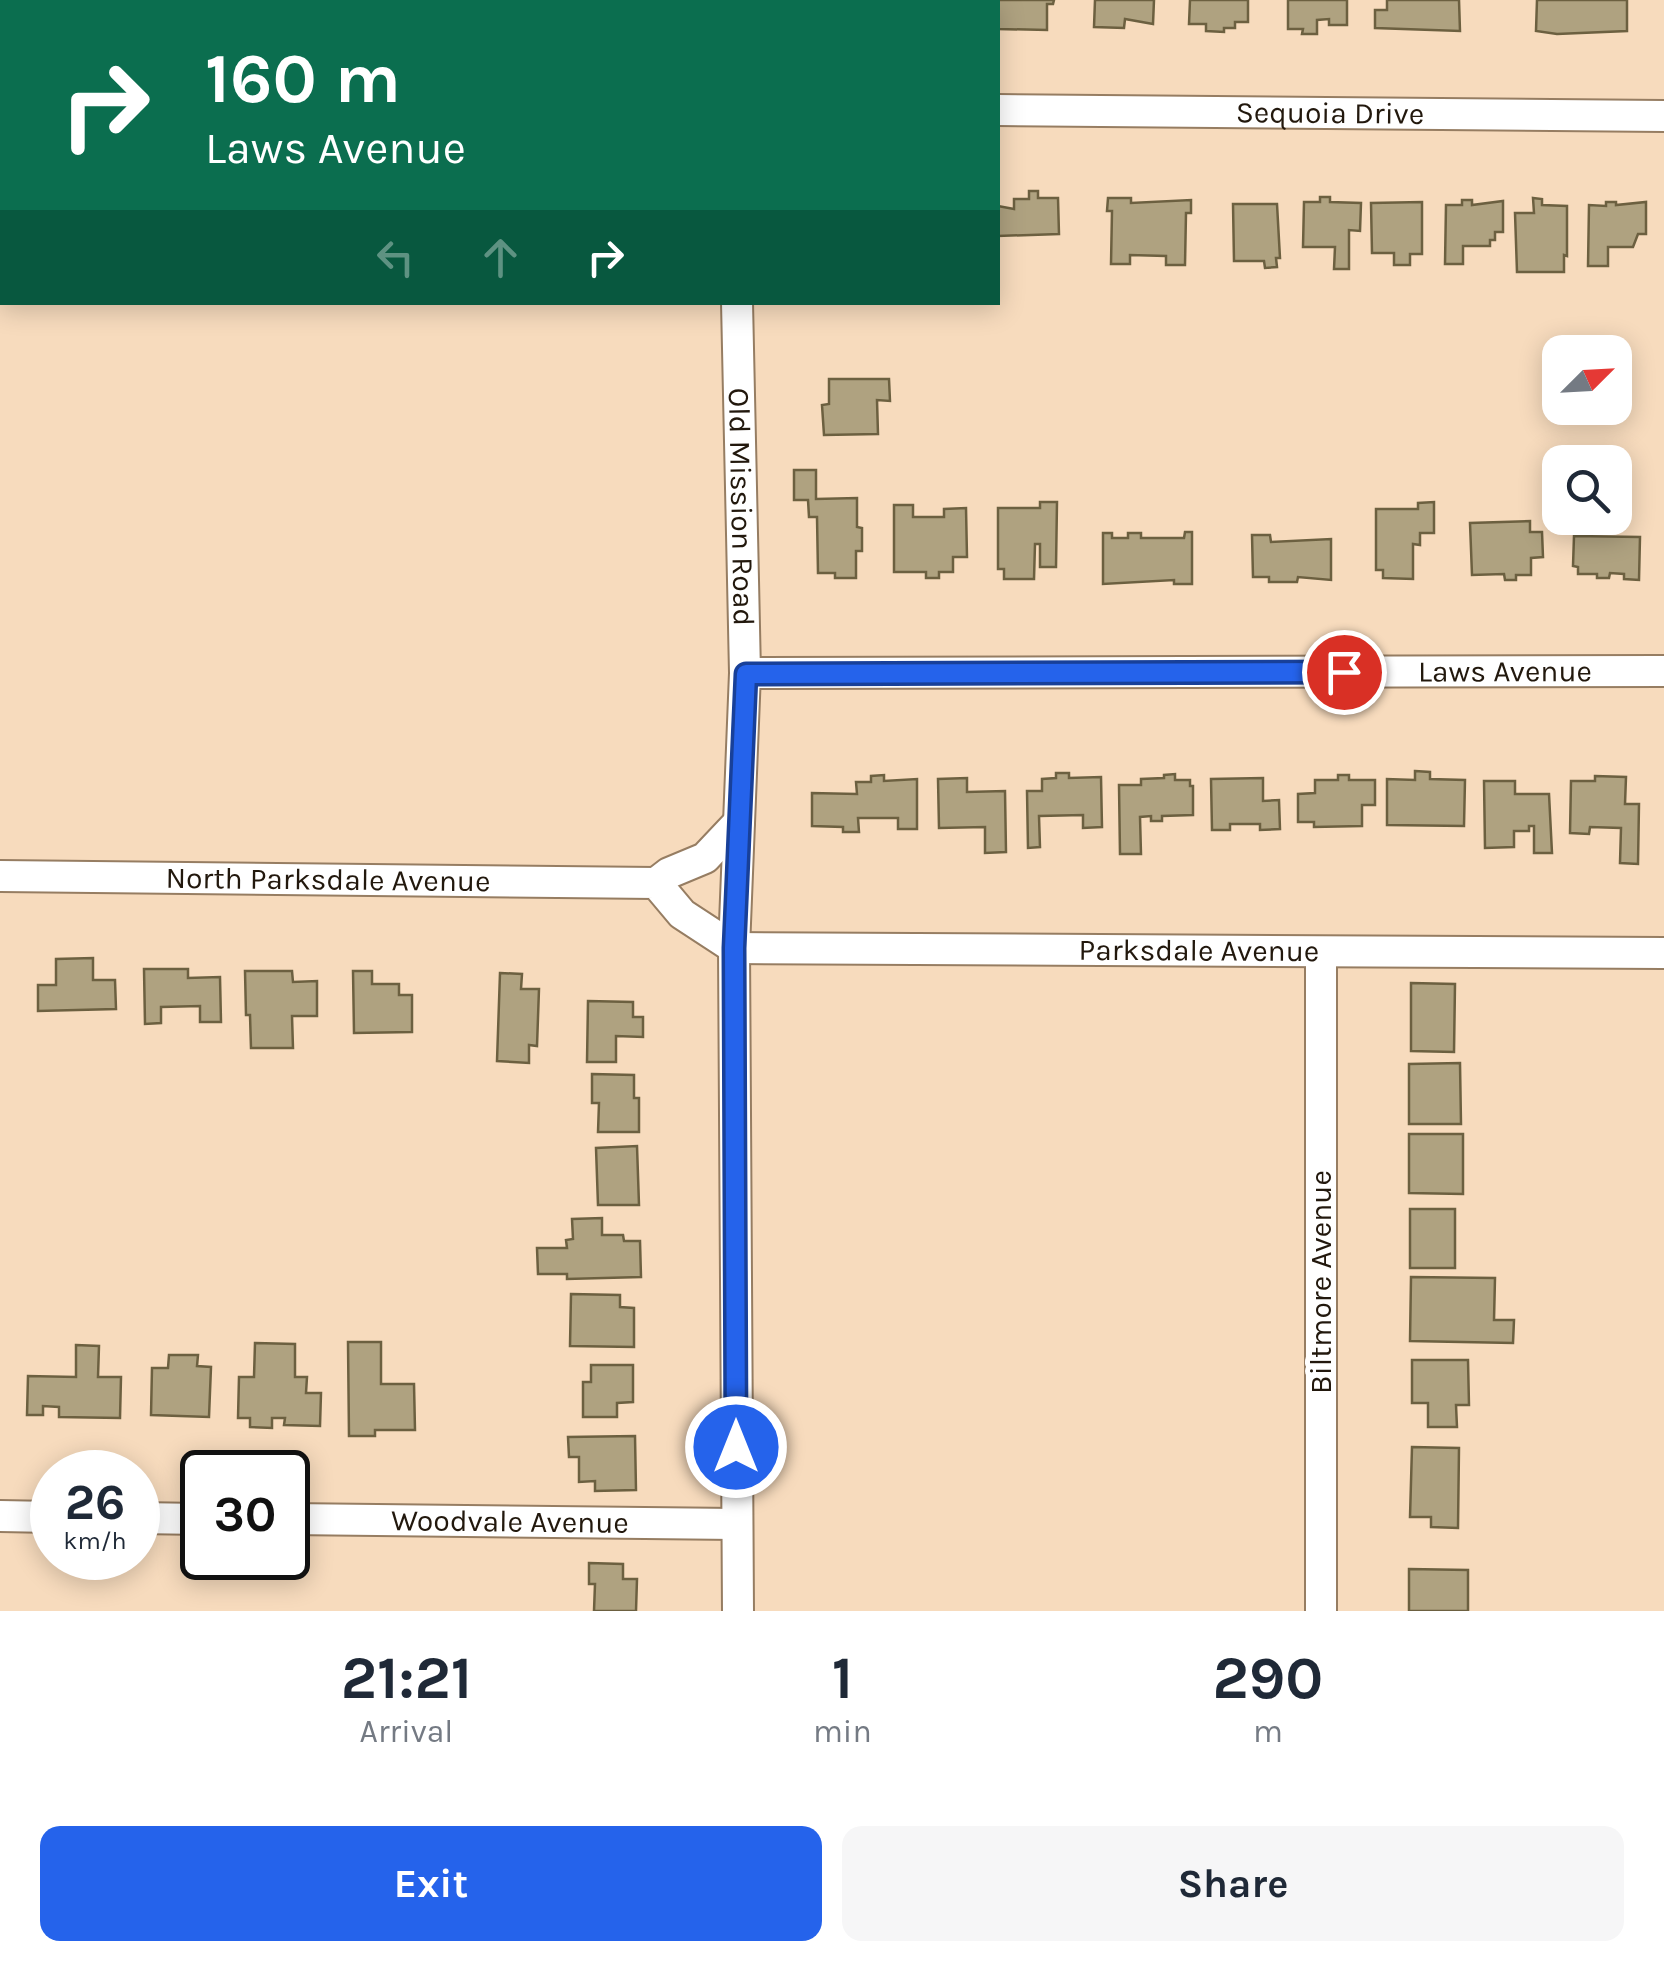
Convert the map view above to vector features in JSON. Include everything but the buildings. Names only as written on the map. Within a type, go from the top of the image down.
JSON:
[{"type":"street","name":"Sequoia Drive","points":[[1000,110],[1664,116]]},
{"type":"street","name":"Old Mission Road","points":[[737,305],[746,674],[734,948],[738,1611]]},
{"type":"street","name":"Laws Avenue","points":[[746,674],[1664,671]]},
{"type":"street","name":"North Parksdale Avenue","points":[[0,876],[656,883],[669,872],[705,858],[739,822]]},
{"type":"street","points":[[656,883],[682,914],[734,948]]},
{"type":"street","name":"Parksdale Avenue","points":[[734,948],[1664,953]]},
{"type":"street","name":"Biltmore Avenue","points":[[1321,952],[1322,1611]]},
{"type":"street","points":[[0,1516],[30,1517]]},
{"type":"street","name":"Woodvale Avenue","points":[[310,1520],[736,1524]]},
{"type":"route","points":[[736,1447],[734,948],[746,674],[1344,672]]}]
